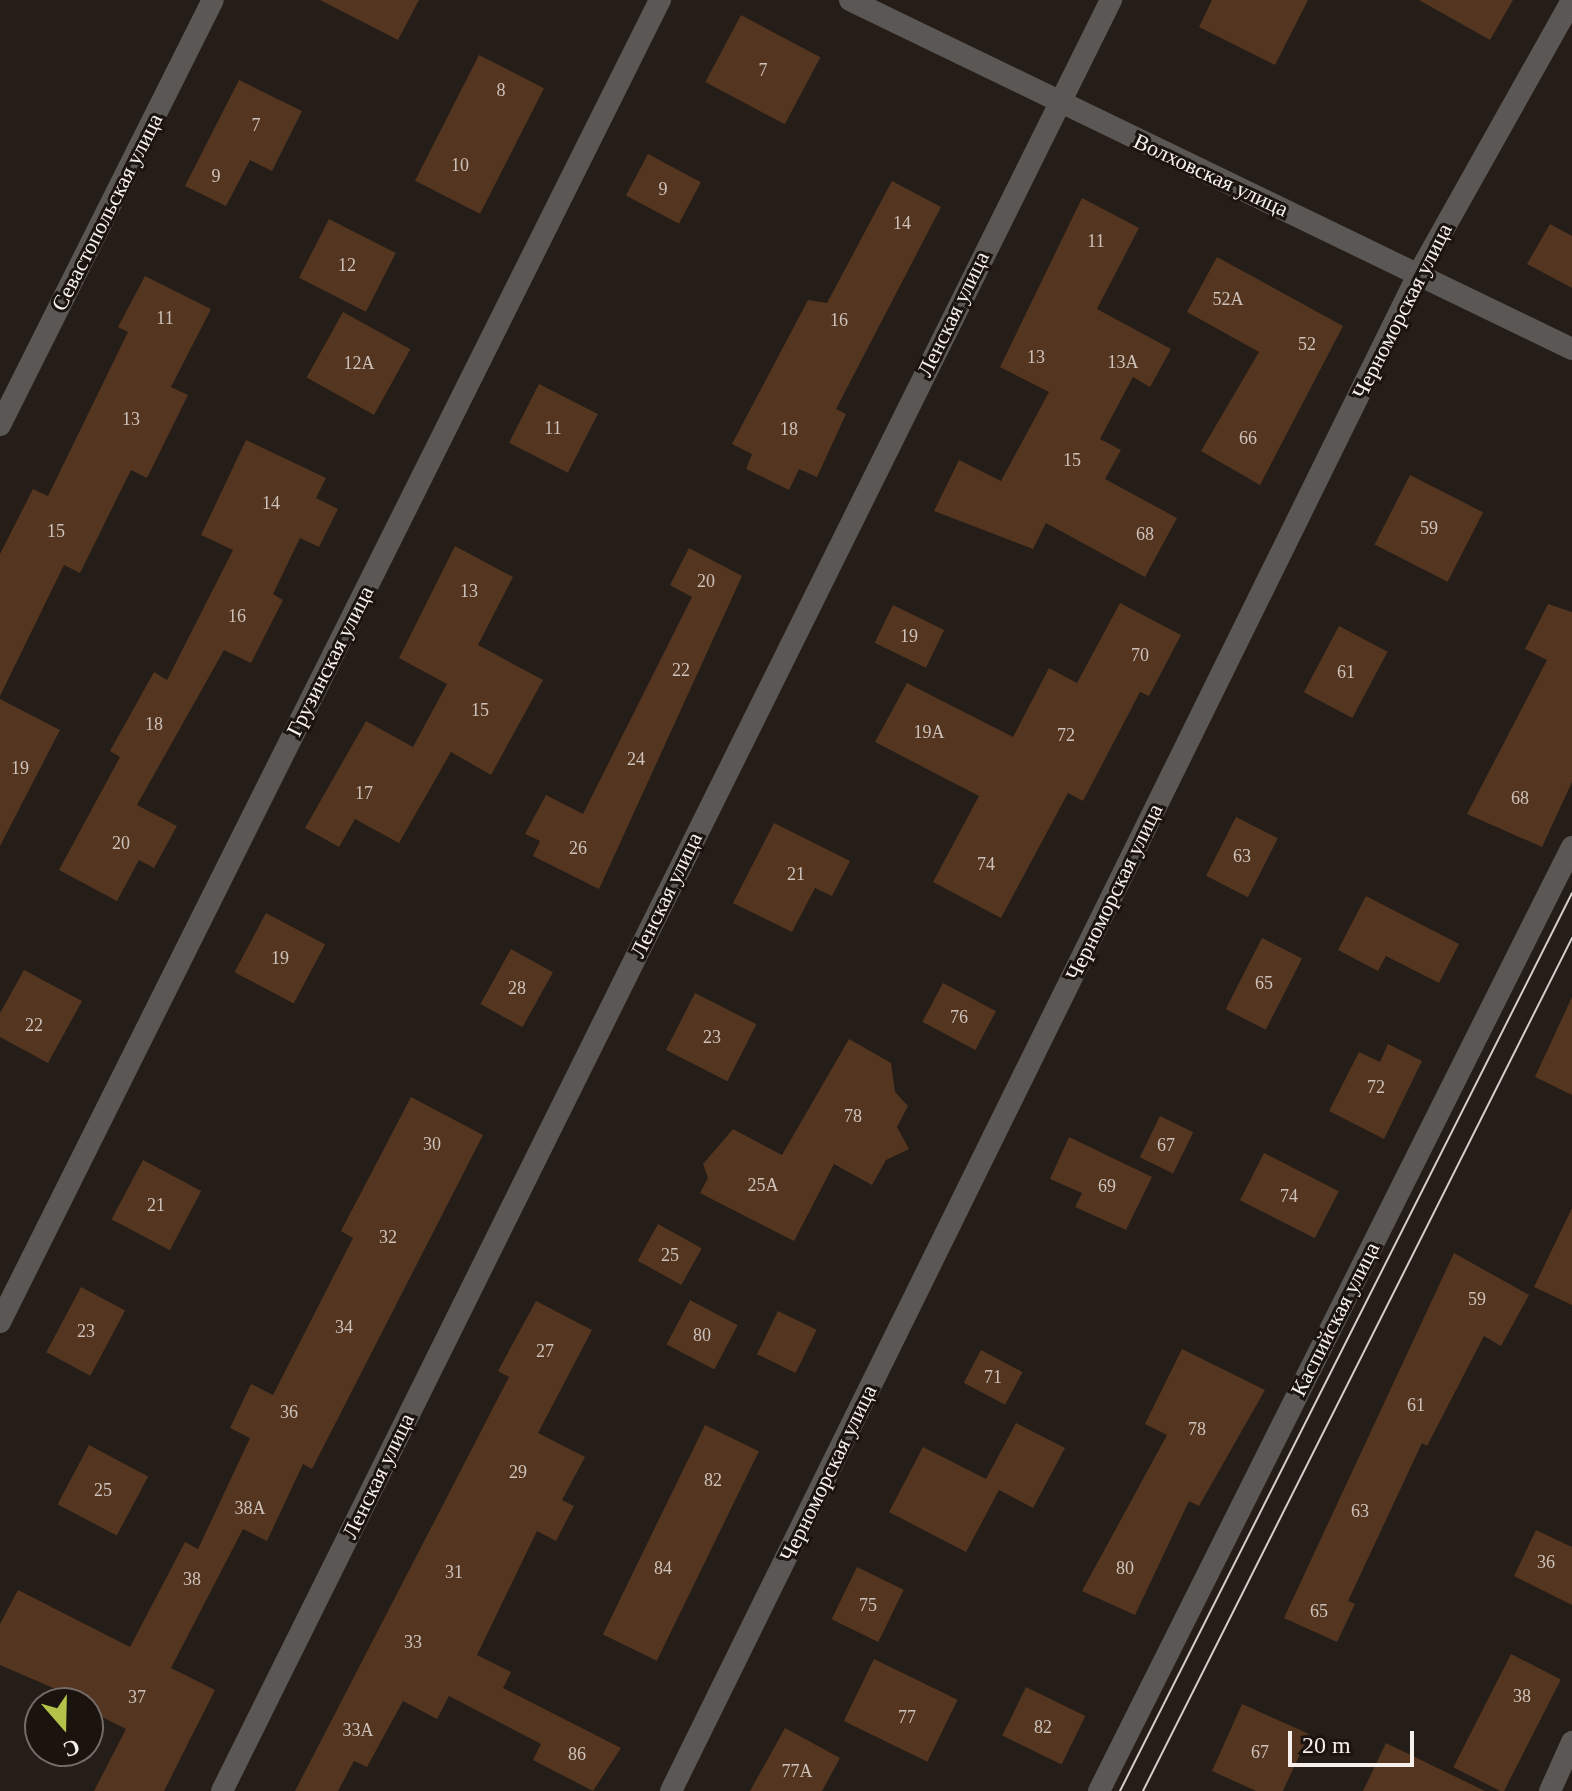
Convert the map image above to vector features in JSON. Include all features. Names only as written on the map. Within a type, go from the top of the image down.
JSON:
[{"type":"street","name":"Севастопольская улица","points":[[0,425],[213,0]]},
{"type":"street","name":"Грузинская улица","points":[[0,1322],[660,0]]},
{"type":"street","name":"Волховская улица","points":[[850,0],[1057,103],[1419,273],[1572,349]]},
{"type":"street","name":"Ленская улица","points":[[222,1791],[1057,103],[1111,0]]},
{"type":"street","name":"Черноморская улица","points":[[671,1791],[1419,273],[1572,0]]},
{"type":"street","name":"Каспийская улица","points":[[1099,1791],[1572,847]]},
{"type":"street","points":[[1550,1791],[1572,1742]]},
{"type":"building","points":[[320,0],[419,0],[398,40]]},
{"type":"building","points":[[1212,0],[1308,0],[1275,65],[1199,27]]},
{"type":"building","points":[[1419,0],[1513,0],[1490,40]]},
{"type":"building","points":[[741,15],[820,57],[785,124],[705,82]]},
{"type":"building","points":[[479,55],[544,88],[480,214],[415,181]]},
{"type":"building","points":[[239,80],[302,111],[272,171],[250,160],[226,206],[185,186]]},
{"type":"building","points":[[648,154],[701,182],[679,224],[626,195]]},
{"type":"building","points":[[892,181],[941,207],[836,409],[846,414],[817,477],[799,469],[789,490],[746,469],[752,454],[732,444],[808,300],[827,303]]},
{"type":"building","points":[[1082,198],[1139,228],[1097,309],[1171,349],[1150,387],[1133,377],[1100,439],[1121,450],[1105,479],[1177,518],[1145,577],[1046,523],[1033,549],[934,511],[959,460],[1001,481],[1049,392],[1000,367]]},
{"type":"building","points":[[329,219],[396,253],[366,312],[299,278]]},
{"type":"building","points":[[1550,224],[1572,236],[1572,288],[1527,264]]},
{"type":"building","points":[[1217,257],[1343,326],[1260,485],[1201,451],[1259,352],[1187,312]]},
{"type":"building","points":[[145,276],[211,309],[171,387],[188,395],[147,478],[131,470],[80,573],[64,565],[0,696],[0,554],[33,489],[48,496],[128,332],[118,327]]},
{"type":"building","points":[[343,312],[410,349],[374,415],[307,378]]},
{"type":"building","points":[[539,384],[598,414],[568,473],[509,443]]},
{"type":"building","points":[[246,440],[326,478],[316,498],[338,509],[319,547],[300,538],[273,594],[283,600],[251,663],[224,650],[137,805],[177,826],[154,868],[139,860],[117,901],[59,870],[120,757],[110,751],[154,672],[167,680],[233,550],[201,535]]},
{"type":"building","points":[[1410,475],[1483,512],[1448,582],[1375,544]]},
{"type":"building","points":[[455,546],[513,577],[478,645],[543,680],[491,775],[451,752],[399,843],[355,819],[339,847],[305,828],[366,721],[413,747],[447,684],[399,658]]},
{"type":"building","points":[[689,548],[742,576],[599,889],[533,856],[540,841],[525,834],[546,795],[583,814],[692,597],[670,585]]},
{"type":"building","points":[[1120,603],[1181,635],[1149,696],[1140,692],[1083,801],[1068,793],[1001,918],[933,882],[979,796],[875,742],[907,683],[1013,737],[1049,668],[1077,683]]},
{"type":"building","points":[[1548,604],[1572,612],[1572,782],[1542,847],[1467,814],[1547,660],[1525,649]]},
{"type":"building","points":[[893,605],[944,630],[926,668],[875,643]]},
{"type":"building","points":[[1339,626],[1388,652],[1352,718],[1304,692]]},
{"type":"building","points":[[0,699],[60,730],[0,846]]},
{"type":"building","points":[[1236,817],[1278,838],[1248,897],[1206,876]]},
{"type":"building","points":[[774,823],[850,861],[832,896],[815,888],[792,932],[733,903]]},
{"type":"building","points":[[1366,896],[1459,944],[1439,983],[1386,956],[1378,971],[1338,950]]},
{"type":"building","points":[[266,913],[325,944],[294,1004],[235,972]]},
{"type":"building","points":[[1262,938],[1302,958],[1266,1030],[1226,1009]]},
{"type":"building","points":[[511,949],[553,972],[522,1027],[480,1004]]},
{"type":"building","points":[[24,970],[82,1001],[48,1063],[0,1037],[0,1013]]},
{"type":"building","points":[[943,983],[996,1011],[975,1050],[922,1022]]},
{"type":"building","points":[[695,993],[756,1024],[727,1081],[666,1050]]},
{"type":"building","points":[[1572,997],[1572,1095],[1535,1077]]},
{"type":"building","points":[[849,1039],[891,1063],[895,1092],[908,1106],[897,1127],[909,1149],[886,1160],[872,1185],[834,1164],[794,1241],[700,1193],[708,1178],[703,1164],[733,1129],[782,1155]]},
{"type":"building","points":[[1388,1044],[1422,1061],[1384,1139],[1329,1111],[1359,1052],[1380,1062]]},
{"type":"building","points":[[411,1097],[483,1135],[312,1469],[303,1464],[267,1541],[243,1529],[171,1668],[215,1690],[164,1791],[94,1791],[126,1729],[104,1718],[104,1687],[51,1687],[0,1665],[0,1624],[18,1590],[130,1647],[185,1542],[198,1549],[250,1438],[230,1428],[251,1384],[273,1395],[353,1238],[341,1231]]},
{"type":"building","points":[[1160,1116],[1193,1132],[1173,1174],[1140,1157]]},
{"type":"building","points":[[1069,1137],[1152,1177],[1126,1230],[1075,1207],[1082,1193],[1050,1179]]},
{"type":"building","points":[[1264,1153],[1339,1191],[1315,1238],[1240,1200]]},
{"type":"building","points":[[143,1160],[201,1191],[170,1250],[112,1219]]},
{"type":"building","points":[[1572,1208],[1572,1305],[1534,1287]]},
{"type":"building","points":[[658,1224],[702,1248],[681,1285],[638,1261]]},
{"type":"building","points":[[1454,1253],[1529,1295],[1501,1346],[1484,1336],[1427,1446],[1422,1443],[1348,1601],[1355,1604],[1337,1642],[1284,1618]]},
{"type":"building","points":[[81,1287],[125,1310],[90,1376],[46,1352]]},
{"type":"building","points":[[690,1300],[738,1325],[714,1369],[667,1344]]},
{"type":"building","points":[[536,1301],[592,1330],[538,1433],[585,1457],[562,1500],[574,1506],[556,1541],[537,1531],[477,1655],[511,1672],[503,1688],[621,1748],[593,1791],[533,1760],[541,1744],[449,1696],[437,1719],[403,1701],[367,1767],[354,1761],[338,1791],[295,1791],[509,1377],[498,1371]]},
{"type":"building","points":[[778,1311],[817,1330],[796,1373],[757,1354]]},
{"type":"building","points":[[1182,1349],[1265,1390],[1199,1506],[1189,1501],[1135,1615],[1082,1591],[1167,1435],[1145,1424]]},
{"type":"building","points":[[981,1350],[1022,1372],[1005,1405],[964,1383]]},
{"type":"building","points":[[1016,1423],[1065,1448],[1033,1508],[999,1490],[966,1552],[889,1512],[923,1447],[986,1479]]},
{"type":"building","points":[[705,1425],[759,1451],[657,1661],[603,1634]]},
{"type":"building","points":[[89,1445],[148,1476],[117,1536],[58,1504]]},
{"type":"building","points":[[1536,1530],[1572,1547],[1572,1605],[1514,1576]]},
{"type":"building","points":[[857,1567],[904,1590],[878,1642],[832,1619]]},
{"type":"building","points":[[1511,1654],[1561,1679],[1504,1791],[1453,1767]]},
{"type":"building","points":[[874,1659],[958,1700],[927,1762],[844,1721]]},
{"type":"building","points":[[1026,1687],[1085,1716],[1062,1764],[1002,1736]]},
{"type":"building","points":[[1242,1704],[1309,1734],[1283,1791],[1256,1791],[1212,1771]]},
{"type":"building","points":[[785,1728],[840,1758],[822,1791],[750,1791]]},
{"type":"building","points":[[1386,1743],[1485,1791],[1363,1791]]},
{"type":"tram line","points":[[1120,1791],[1572,893]]},
{"type":"tram line","points":[[1143,1791],[1572,938]]}]
